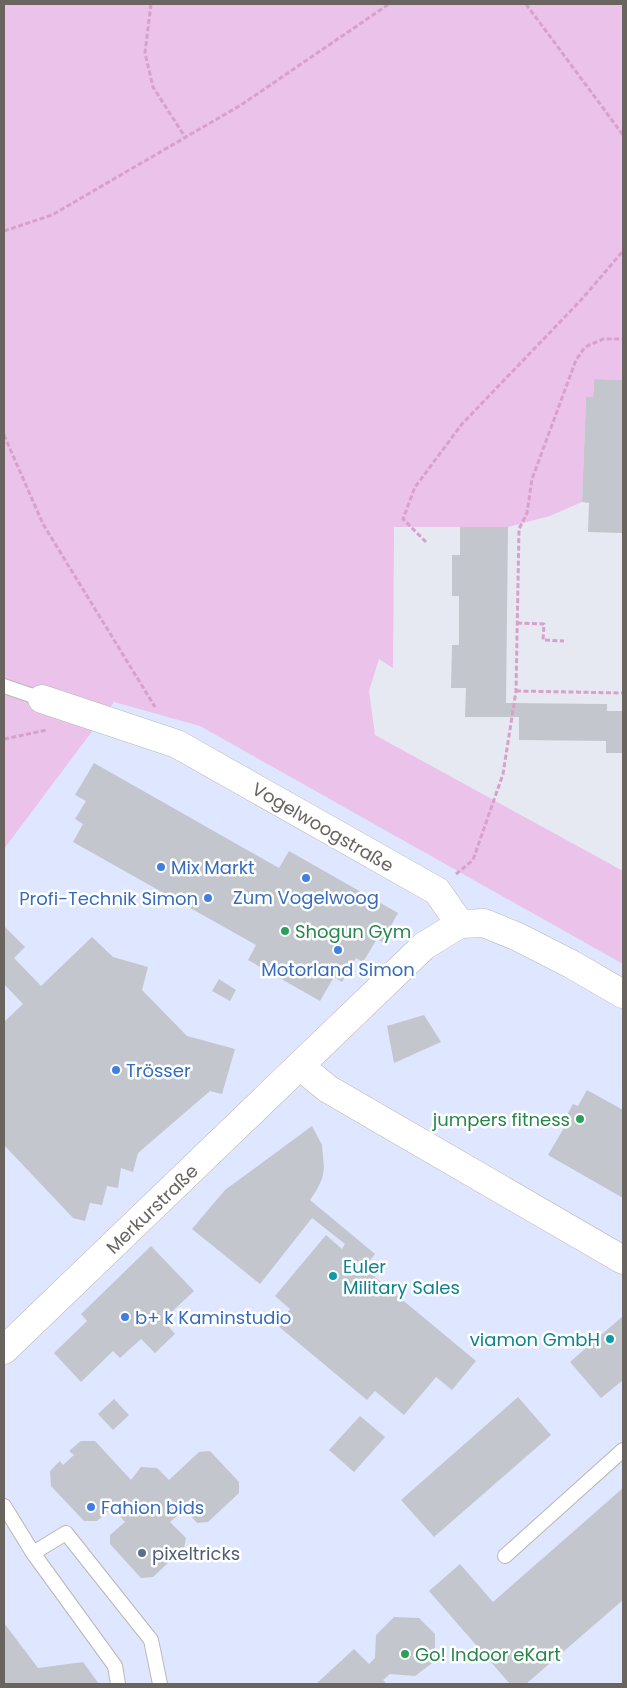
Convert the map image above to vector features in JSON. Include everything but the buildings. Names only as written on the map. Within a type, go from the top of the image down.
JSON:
[{"type":"street","name":"Vogelwoogstraße","points":[[42,699],[177,744],[437,891],[460,924]]},
{"type":"street","points":[[460,924],[484,923],[518,937],[571,964],[623,994]]},
{"type":"street","name":"Merkurstraße","points":[[4,1350],[424,946],[460,924]]},
{"type":"street","points":[[300,1066],[328,1089],[623,1260]]},
{"type":"lane","name":"Vogelwoogstraße","points":[[4,686],[42,699]]},
{"type":"lane","points":[[505,1556],[623,1450]]},
{"type":"lane","points":[[4,1506],[33,1553],[115,1666],[118,1684]]},
{"type":"lane","points":[[33,1553],[66,1533],[151,1640],[160,1684]]},
{"type":"path","points":[[151,4],[145,52],[153,87],[185,138]]},
{"type":"path","points":[[4,231],[52,215],[241,105],[389,4]]},
{"type":"path","points":[[526,4],[623,134]]},
{"type":"path","points":[[426,542],[403,519],[415,488],[462,424],[582,299],[623,251]]},
{"type":"path","points":[[456,874],[473,860],[503,774],[516,691],[519,529],[527,513],[532,478],[576,360],[585,347],[603,339],[623,339]]},
{"type":"path","points":[[4,435],[43,524],[177,744]]},
{"type":"path","points":[[517,623],[544,624],[543,640],[564,641]]},
{"type":"path","points":[[516,691],[623,693]]},
{"type":"shaded area","points":[[4,4],[623,4],[623,380],[594,379],[593,397],[586,397],[582,502],[550,516],[508,527],[394,527],[393,668],[379,659],[369,691],[375,735],[623,871],[623,964],[200,726],[114,702],[4,849]]},
{"type":"shaded area","points":[[114,702],[200,726],[623,964],[623,1684],[4,1684],[4,849]]},
{"type":"place","name":"Mix Markt","points":[[161,867]]},
{"type":"place","name":"Zum Vogelwoog","points":[[306,878]]},
{"type":"place","name":"Profi-Technik Simon","points":[[208,898]]},
{"type":"place","name":"Shogun Gym","points":[[285,931]]},
{"type":"place","name":"Motorland Simon","points":[[338,950]]},
{"type":"place","name":"Trösser","points":[[116,1070]]},
{"type":"place","name":"jumpers fitness","points":[[580,1119]]},
{"type":"place","name":"Euler Military Sales","points":[[333,1276]]},
{"type":"place","name":"b+ k Kaminstudio","points":[[125,1317]]},
{"type":"place","name":"viamon GmbH","points":[[610,1339]]},
{"type":"place","name":"Fahion bids","points":[[91,1507]]},
{"type":"place","name":"pixeltricks","points":[[142,1553]]},
{"type":"place","name":"Go! Indoor eKart","points":[[405,1654]]}]
